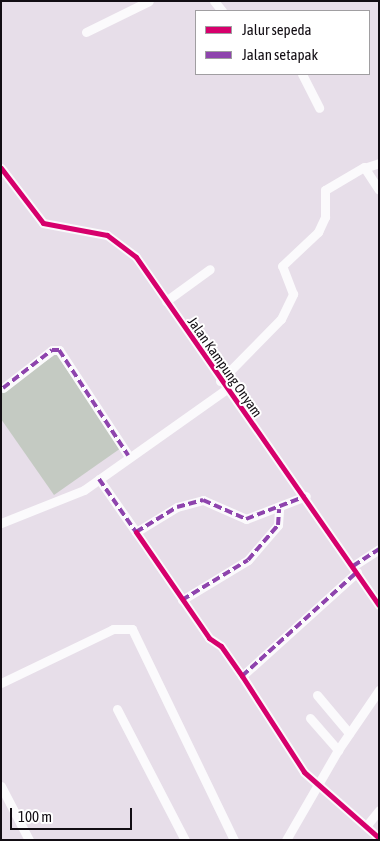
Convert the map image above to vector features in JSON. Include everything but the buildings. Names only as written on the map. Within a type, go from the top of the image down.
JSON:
[{"type":"street","points":[[86,32],[149,1]]},
{"type":"street","points":[[302,75],[319,108]]},
{"type":"street","points":[[220,381],[281,319],[293,294],[282,266],[318,232],[325,217],[324,192],[367,167],[379,163]]},
{"type":"street","points":[[367,167],[379,190]]},
{"type":"street","name":"Jalan Kampung Onyam","points":[[1,168],[43,223],[107,235],[127,247],[166,301],[225,390],[306,496],[379,605]]},
{"type":"street","points":[[166,301],[210,269]]},
{"type":"street","points":[[4,388],[52,350],[59,350],[128,455]]},
{"type":"street","points":[[1,523],[69,497],[100,478],[128,455],[225,390]]},
{"type":"street","points":[[100,478],[182,600],[242,676],[316,786],[367,825],[379,838]]},
{"type":"street","points":[[136,532],[177,507],[203,500],[246,519],[279,509],[306,496]]},
{"type":"street","points":[[182,600],[248,560],[278,526],[279,509]]},
{"type":"street","points":[[242,676],[355,569],[379,550]]},
{"type":"street","points":[[1,683],[113,628],[132,629],[234,840]]},
{"type":"street","points":[[286,840],[338,750],[379,690]]},
{"type":"street","points":[[317,695],[349,733]]},
{"type":"street","points":[[117,709],[185,840]]},
{"type":"street","points":[[310,718],[338,750]]},
{"type":"street","points":[[1,786],[28,840]]},
{"type":"street","points":[[367,825],[379,810]]},
{"type":"shaded area","points":[[56,354],[121,448],[54,495],[1,419],[1,392]]},
{"type":"marked path","points":[[3,388],[52,350],[59,350],[128,455]]},
{"type":"marked path","points":[[99,479],[136,532],[177,507],[203,500],[246,519],[306,496]]},
{"type":"marked path","points":[[182,600],[248,560],[278,525],[279,509]]},
{"type":"marked path","points":[[353,566],[379,549]]},
{"type":"marked path","points":[[242,676],[357,572]]},
{"type":"cycle path","points":[[1,168],[43,223],[107,235],[136,257],[379,605]]},
{"type":"cycle path","points":[[136,532],[209,638],[221,646],[304,772],[379,838]]}]
